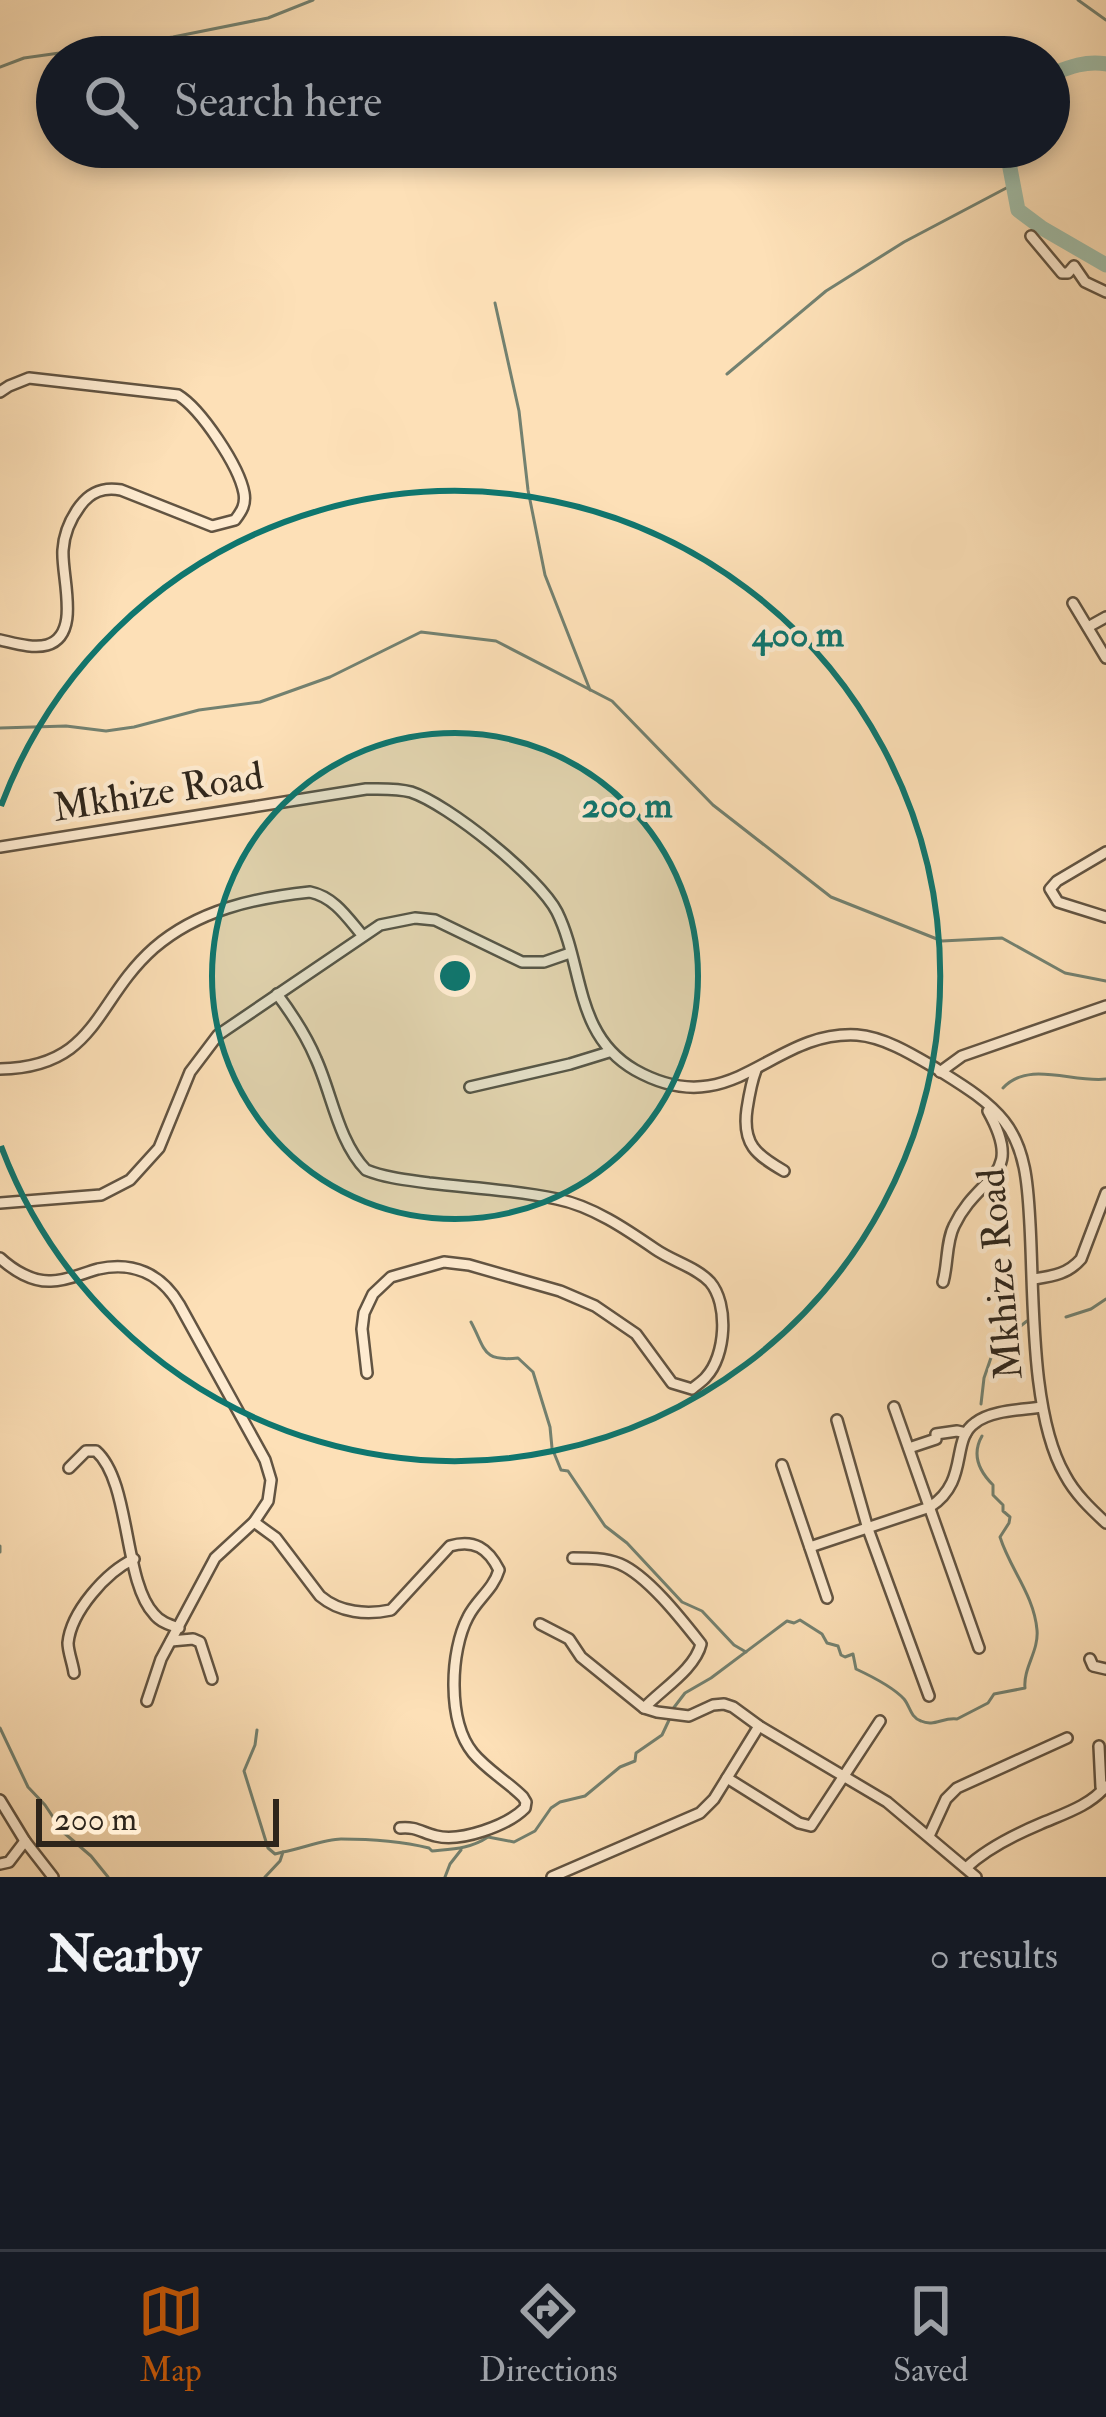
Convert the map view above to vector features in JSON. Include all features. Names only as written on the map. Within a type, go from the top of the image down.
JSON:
[{"type":"street","points":[[1031,236],[1063,273],[1074,266],[1085,282],[1106,292]]},
{"type":"street","points":[[0,392],[29,378],[178,395],[194,405],[225,452],[242,485],[244,502],[236,520],[212,526],[121,490],[106,488],[92,494],[72,519],[63,546],[64,632],[44,646],[0,640]]},
{"type":"street","points":[[1073,603],[1106,658]]},
{"type":"street","points":[[1088,627],[1106,616]]},
{"type":"street","name":"Mkhize Road","points":[[0,847],[350,791],[408,791],[446,810],[528,875],[554,907],[586,1014],[610,1052],[632,1068],[673,1086],[721,1085],[815,1040],[856,1035],[896,1047],[940,1072],[1004,1120],[1022,1155],[1042,1407],[1063,1472],[1106,1523]]},
{"type":"street","points":[[1106,852],[1050,889],[1058,902],[1106,917]]},
{"type":"street","points":[[0,1069],[34,1066],[59,1057],[95,1023],[152,950],[212,913],[310,892],[333,902],[362,935]]},
{"type":"street","points":[[0,1204],[101,1195],[130,1180],[158,1148],[190,1072],[218,1035],[385,923],[415,918],[448,924],[521,962],[544,962],[570,953]]},
{"type":"street","points":[[277,994],[310,1046],[347,1141],[366,1170],[395,1178],[559,1199],[592,1211],[705,1278],[719,1297],[720,1344],[708,1376],[692,1389],[672,1383],[636,1334],[595,1306],[504,1275],[444,1262],[391,1277],[373,1294],[362,1329],[367,1373]]},
{"type":"street","points":[[940,1072],[962,1056],[1106,1006]]},
{"type":"street","points":[[470,1087],[610,1052]]},
{"type":"street","points":[[756,1070],[746,1122],[748,1141],[784,1171]]},
{"type":"street","points":[[943,1282],[955,1224],[1003,1162],[1003,1145],[984,1102]]},
{"type":"street","points":[[1034,1280],[1057,1276],[1075,1266],[1087,1247],[1106,1193]]},
{"type":"street","points":[[0,1258],[15,1270],[50,1282],[122,1268],[145,1271],[163,1282],[265,1460],[271,1480],[268,1501],[254,1522],[215,1558],[157,1669],[147,1701]]},
{"type":"street","points":[[895,1407],[977,1626],[979,1648]]},
{"type":"street","points":[[810,1547],[930,1508],[953,1484],[966,1433],[981,1419],[1042,1407]]},
{"type":"street","points":[[836,1420],[868,1528],[929,1696]]},
{"type":"street","points":[[909,1448],[936,1439],[936,1434],[966,1433]]},
{"type":"street","points":[[70,1468],[86,1451],[96,1451],[105,1459],[151,1612],[179,1628]]},
{"type":"street","points":[[782,1465],[826,1598]]},
{"type":"street","points":[[254,1522],[276,1538],[320,1596],[351,1611],[391,1610],[457,1544],[476,1544],[499,1570],[462,1629],[453,1673],[457,1716],[470,1750],[523,1797],[525,1808],[493,1829],[448,1838],[412,1826],[400,1828]]},
{"type":"street","points":[[573,1558],[602,1559],[626,1567],[701,1644],[692,1662],[644,1708]]},
{"type":"street","points":[[74,1672],[68,1641],[78,1612],[116,1569],[134,1559]]},
{"type":"street","points":[[540,1624],[573,1643],[581,1657],[644,1708],[689,1717],[713,1705],[733,1707],[887,1802],[976,1877]]},
{"type":"street","points":[[891,1642],[906,1636]]},
{"type":"street","points":[[171,1641],[200,1642],[212,1679]]},
{"type":"street","points":[[1090,1659],[1093,1666],[1106,1669]]},
{"type":"street","points":[[727,1778],[811,1826],[880,1721]]},
{"type":"street","points":[[552,1877],[693,1817],[714,1799],[759,1726]]},
{"type":"street","points":[[928,1836],[956,1788],[1067,1738]]},
{"type":"street","points":[[966,1868],[1019,1834],[1089,1802],[1105,1788],[1099,1746]]},
{"type":"street","points":[[0,1800],[53,1877]]},
{"type":"street","points":[[0,1864],[9,1862],[26,1841]]},
{"type":"waterway","points":[[178,36],[268,18],[313,0]]},
{"type":"waterway","points":[[1078,0],[1106,20]]},
{"type":"waterway","points":[[0,67],[36,56]]},
{"type":"waterway","points":[[1070,67],[1106,64]]},
{"type":"waterway","points":[[1010,168],[1018,210],[1106,265]]},
{"type":"waterway","points":[[727,374],[826,291],[904,242],[1012,185]]},
{"type":"waterway","points":[[495,303],[519,411],[545,575],[590,690]]},
{"type":"waterway","points":[[0,728],[66,726],[106,731],[134,727],[199,710],[260,702],[330,677],[421,632],[496,641],[612,701],[713,805],[831,897],[942,941],[1002,938],[1065,973],[1106,981]]},
{"type":"waterway","points":[[1003,1088],[1025,1075],[1106,1079]]},
{"type":"waterway","points":[[1066,1317],[1106,1299]]},
{"type":"waterway","points":[[981,1404],[995,1346],[1027,1321]]},
{"type":"waterway","points":[[471,1322],[491,1356],[518,1358],[533,1372],[561,1470],[568,1471],[605,1526],[682,1602],[702,1611],[746,1652]]},
{"type":"waterway","points":[[672,1710],[685,1693],[787,1621],[800,1620],[822,1634],[827,1643],[838,1646],[841,1655],[853,1654],[856,1669],[894,1690],[915,1717],[926,1723],[957,1719],[988,1703],[994,1694],[1025,1688],[1037,1638],[1035,1617],[1000,1537],[1010,1517],[993,1495],[993,1485],[978,1462],[982,1436]]},
{"type":"waterway","points":[[0,1546],[0,1552]]},
{"type":"waterway","points":[[265,1877],[283,1852],[335,1839],[396,1842],[432,1851],[468,1846],[488,1837],[514,1842],[535,1831],[551,1808],[585,1796],[620,1767],[635,1761],[636,1753],[662,1735],[670,1718]]},
{"type":"waterway","points":[[0,1728],[28,1787],[63,1832],[108,1877]]},
{"type":"waterway","points":[[257,1730],[244,1771],[268,1848],[275,1854],[283,1852]]},
{"type":"waterway","points":[[445,1877],[461,1850]]}]
